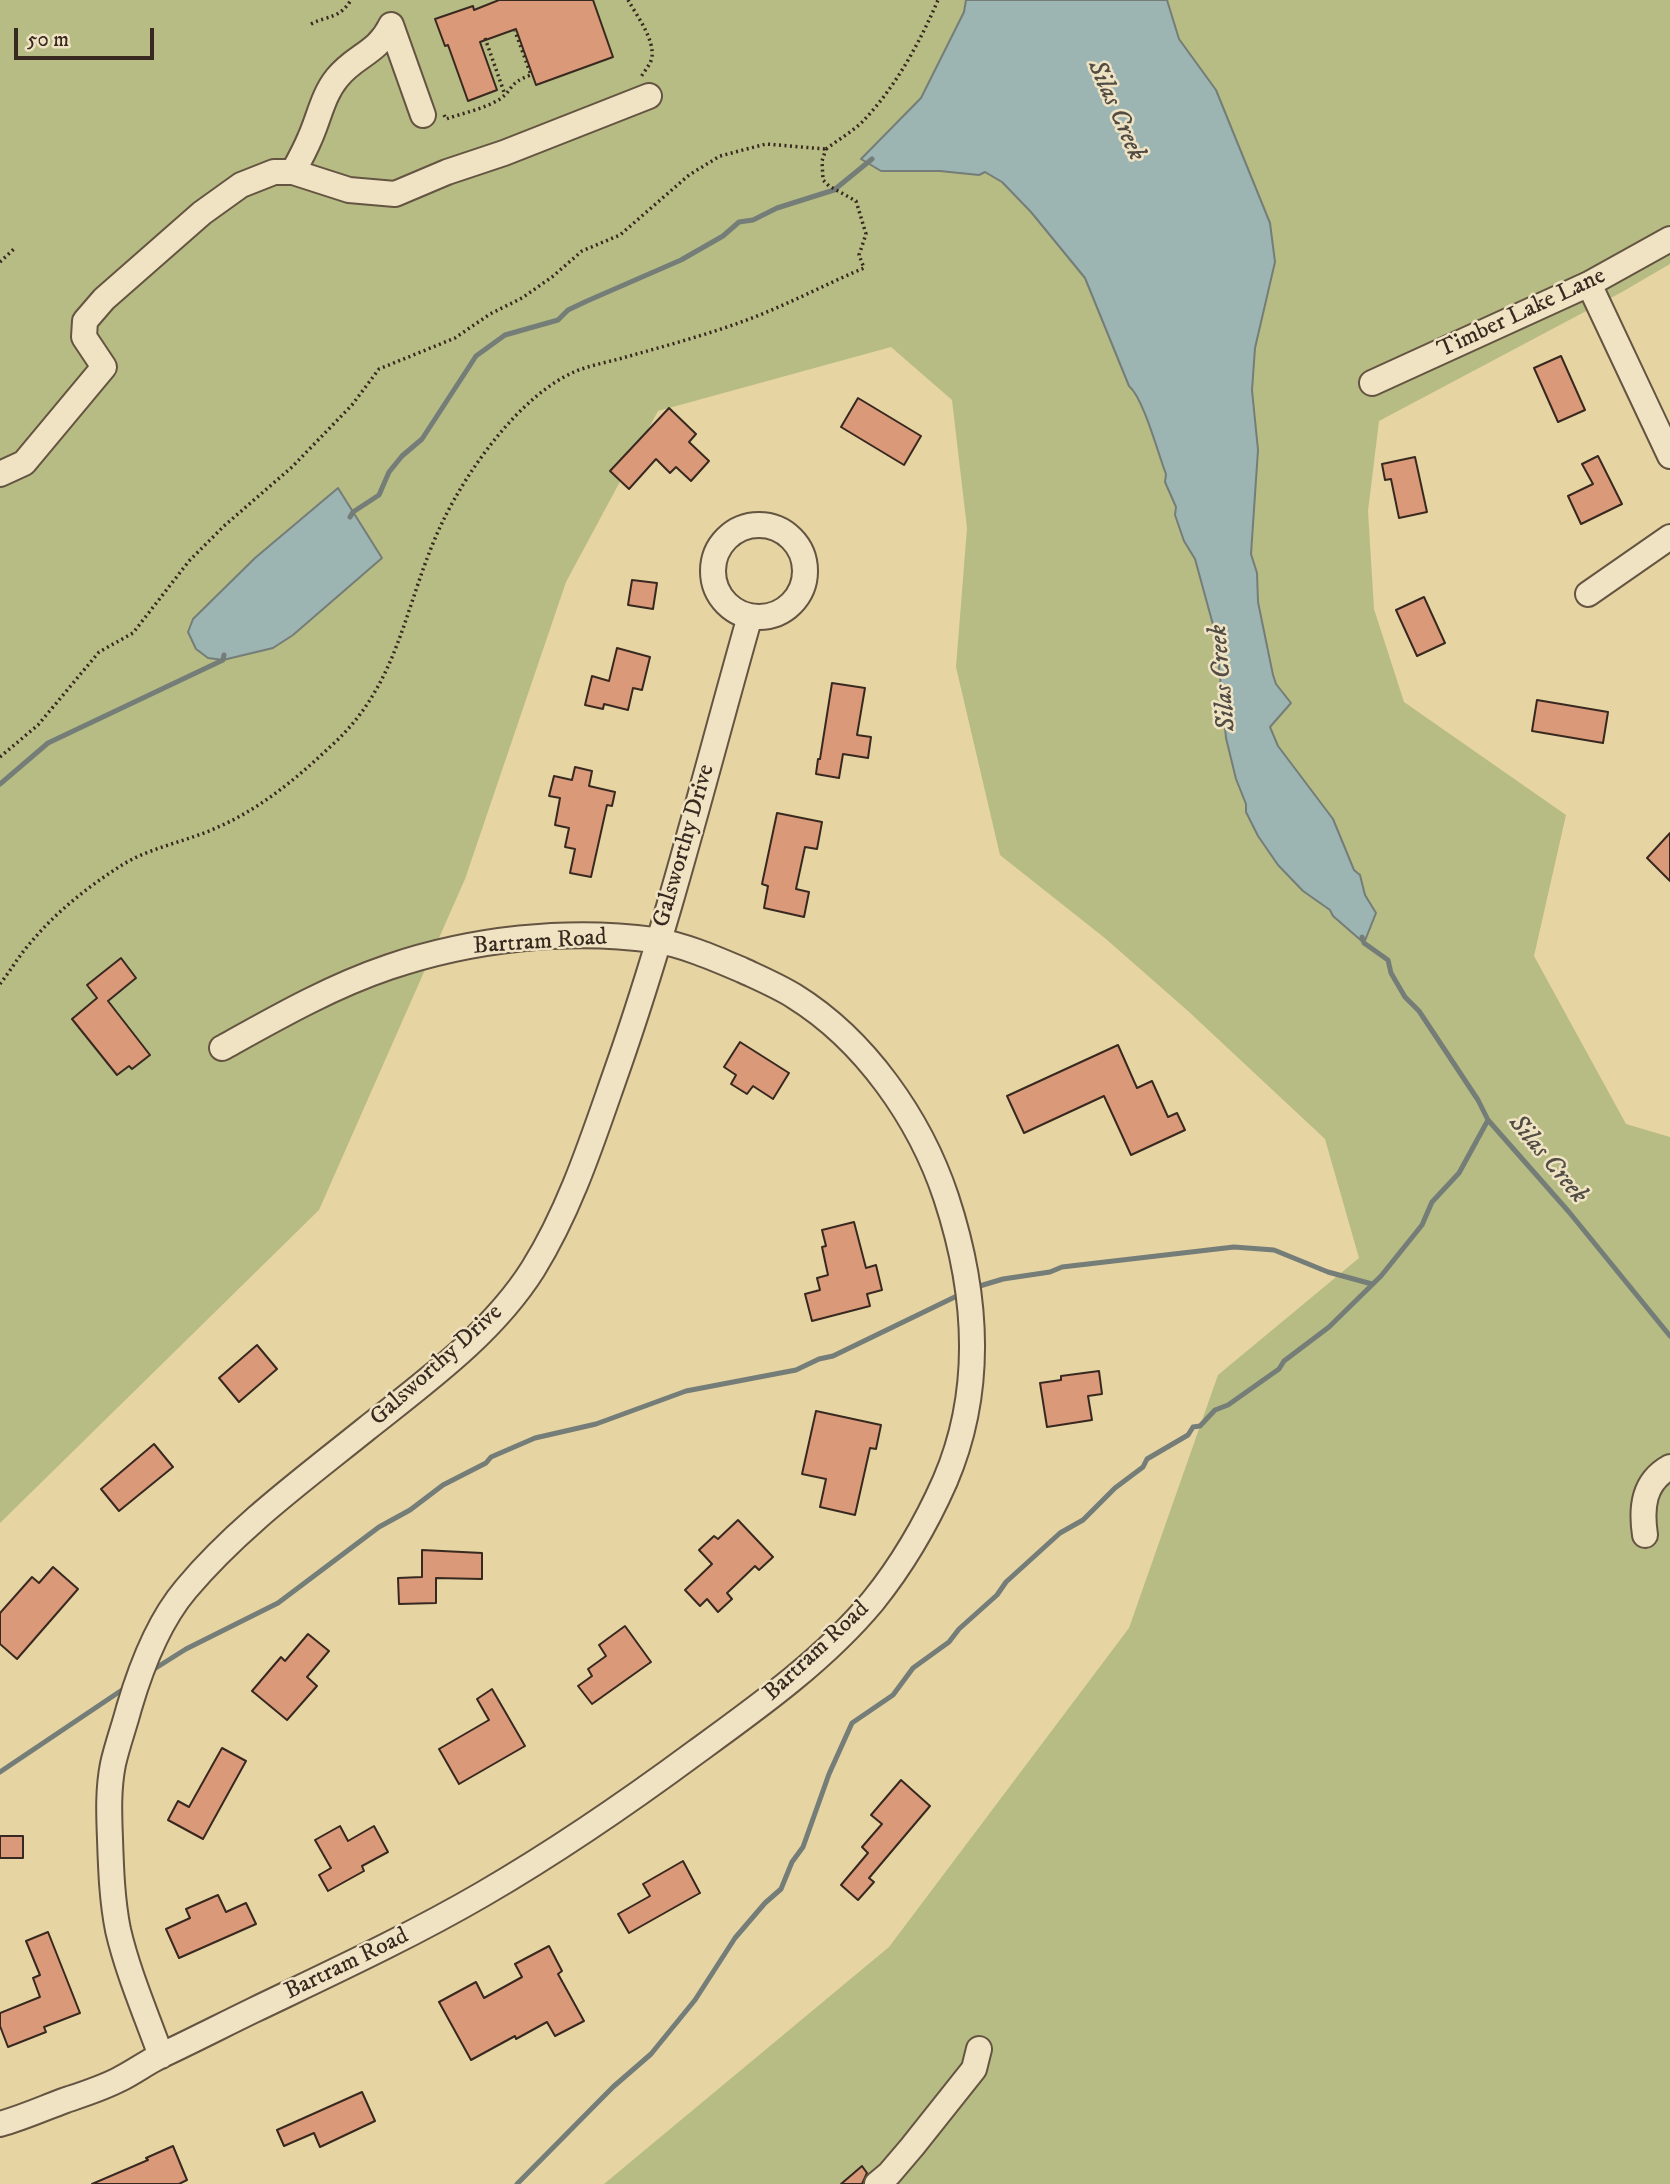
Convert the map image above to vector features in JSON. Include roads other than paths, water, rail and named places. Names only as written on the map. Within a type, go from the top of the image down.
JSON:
[{"type":"street","points":[[293,172],[311,137],[327,93],[336,79],[350,64],[374,49],[384,39],[391,25],[433,113]]},
{"type":"street","points":[[0,474],[24,463],[104,368],[84,337],[85,321],[104,299],[202,213],[241,184],[274,172],[293,172],[349,190],[396,194],[645,97]]},
{"type":"street","name":"Timber Lake Lane","points":[[1372,383],[1589,285],[1670,239]]},
{"type":"street","points":[[1589,285],[1670,456]]},
{"type":"street","points":[[1588,594],[1670,537]]},
{"type":"street","name":"Galsworthy Drive","points":[[161,2056],[118,1927],[110,1833],[113,1765],[135,1690],[153,1642],[183,1592],[213,1559],[276,1502],[436,1373],[486,1326],[530,1273],[548,1244],[595,1134],[640,1005],[750,616]]},
{"type":"street","name":"Bartram Road","points":[[0,2124],[116,2082],[161,2056],[392,1943],[476,1898],[556,1850],[641,1793],[744,1717],[804,1668],[871,1603],[897,1569],[923,1524],[946,1478],[960,1437],[974,1336],[963,1253],[938,1173],[919,1135],[877,1073],[821,1016],[792,995],[712,957],[658,941],[568,936],[473,946],[394,965],[342,985],[222,1048]]},
{"type":"street","points":[[1645,1535],[1642,1514],[1646,1492],[1656,1478],[1670,1467]]},
{"type":"street","points":[[877,2184],[904,2156],[974,2069],[979,2049]]},
{"type":"water","points":[[966,0],[1167,0],[1179,39],[1216,90],[1270,223],[1275,262],[1255,348],[1252,390],[1258,450],[1251,554],[1257,573],[1258,602],[1273,675],[1276,684],[1291,703],[1270,727],[1278,746],[1333,819],[1354,870],[1360,875],[1365,895],[1376,913],[1364,943],[1333,916],[1330,910],[1303,891],[1278,865],[1258,836],[1246,812],[1226,738],[1220,652],[1216,646],[1215,632],[1195,559],[1184,541],[1175,515],[1176,507],[1165,482],[1166,474],[1145,414],[1129,386],[1085,278],[1031,212],[1002,182],[985,172],[979,175],[940,171],[881,171],[861,159],[921,98],[964,12]]},
{"type":"water","points":[[338,488],[382,558],[293,635],[273,648],[223,660],[208,658],[196,649],[188,632],[193,619],[255,558]]},
{"type":"waterway","points":[[350,517],[353,512],[379,495],[389,472],[402,456],[422,439],[476,356],[505,335],[558,320],[568,310],[681,260],[723,236],[739,222],[753,220],[777,208],[834,190],[872,159]]},
{"type":"waterway","points":[[0,784],[48,743],[223,660],[224,655]]},
{"type":"waterway","name":"Silas Creek","points":[[1362,937],[1364,943],[1388,960],[1391,973],[1405,997],[1419,1011],[1478,1100],[1488,1120],[1569,1212],[1670,1336]]},
{"type":"waterway","points":[[517,2184],[613,2087],[651,2054],[695,2000],[735,1938],[781,1889],[792,1862],[803,1847],[829,1774],[852,1723],[893,1695],[913,1668],[949,1642],[959,1629],[997,1595],[1006,1582],[1060,1533],[1083,1520],[1115,1488],[1143,1467],[1147,1459],[1188,1435],[1193,1427],[1200,1426],[1215,1410],[1228,1405],[1279,1369],[1284,1361],[1329,1327],[1381,1276],[1422,1225],[1432,1202],[1459,1173],[1488,1120]]},
{"type":"waterway","points":[[973,1288],[1003,1279],[1050,1272],[1062,1267],[1234,1247],[1274,1250],[1328,1272],[1372,1284]]},
{"type":"waterway","points":[[151,1671],[186,1649],[278,1603],[379,1527],[410,1510],[443,1485],[486,1463],[491,1457],[535,1438],[596,1424],[686,1391],[796,1370],[819,1359],[833,1356],[961,1294]]},
{"type":"waterway","points":[[0,1772],[125,1688]]}]
